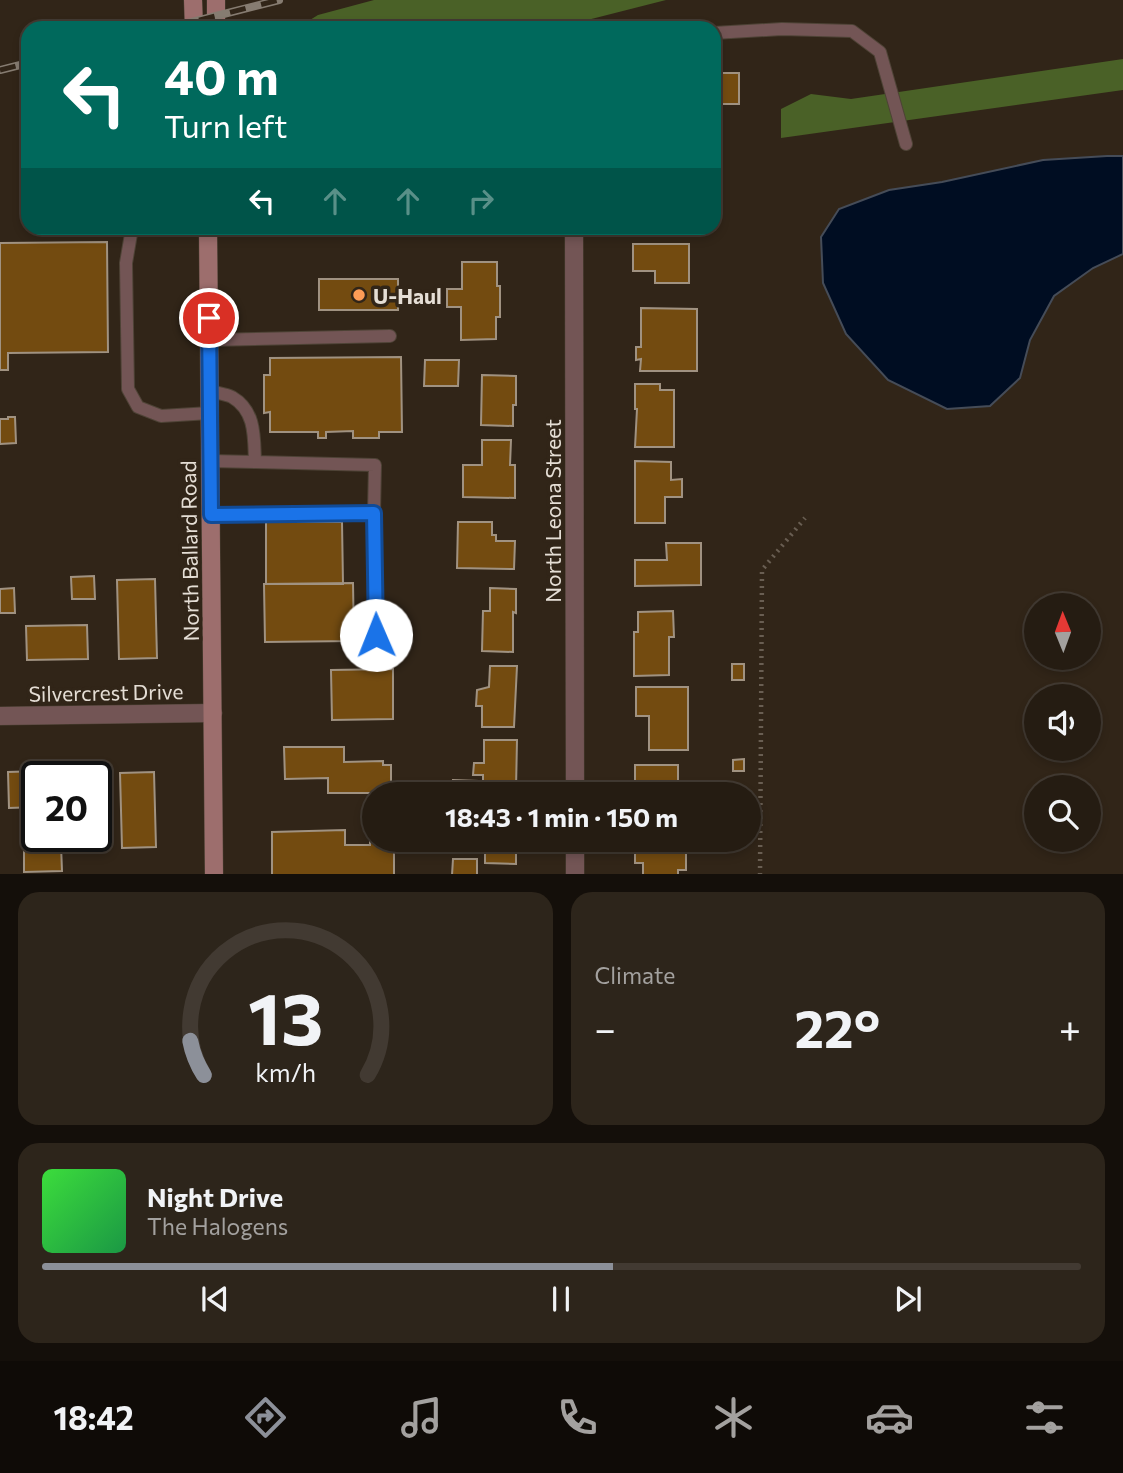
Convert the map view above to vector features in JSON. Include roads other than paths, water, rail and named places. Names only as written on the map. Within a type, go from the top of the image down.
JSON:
[{"type":"main road","points":[[193,0],[194,21]]},
{"type":"main road","points":[[216,0],[216,21]]},
{"type":"main road","name":"North Ballard Road","points":[[208,235],[215,874]]},
{"type":"street","name":"North Leona Street","points":[[573,235],[575,782]]},
{"type":"street","name":"Silvercrest Drive","points":[[0,716],[214,713]]},
{"type":"street","points":[[575,852],[575,874]]},
{"type":"lane","points":[[721,33],[782,29],[852,31],[880,52],[906,144]]},
{"type":"lane","points":[[131,235],[126,263],[128,389],[138,407],[161,416],[210,413]]},
{"type":"lane","points":[[209,340],[390,336]]},
{"type":"lane","points":[[210,391],[230,396],[247,410],[253,426],[255,462]]},
{"type":"lane","points":[[211,461],[376,465],[376,635]]},
{"type":"lane","points":[[211,515],[374,513]]},
{"type":"water","points":[[1123,156],[1123,254],[1093,268],[1054,296],[1030,340],[1020,378],[990,406],[947,409],[888,380],[846,334],[823,283],[821,237],[839,209],[889,190],[942,182],[1043,160]]},
{"type":"railway","points":[[196,21],[279,0]]},
{"type":"railway","points":[[0,70],[21,65]]},
{"type":"place","name":"U-Haul","points":[[359,295]]}]
